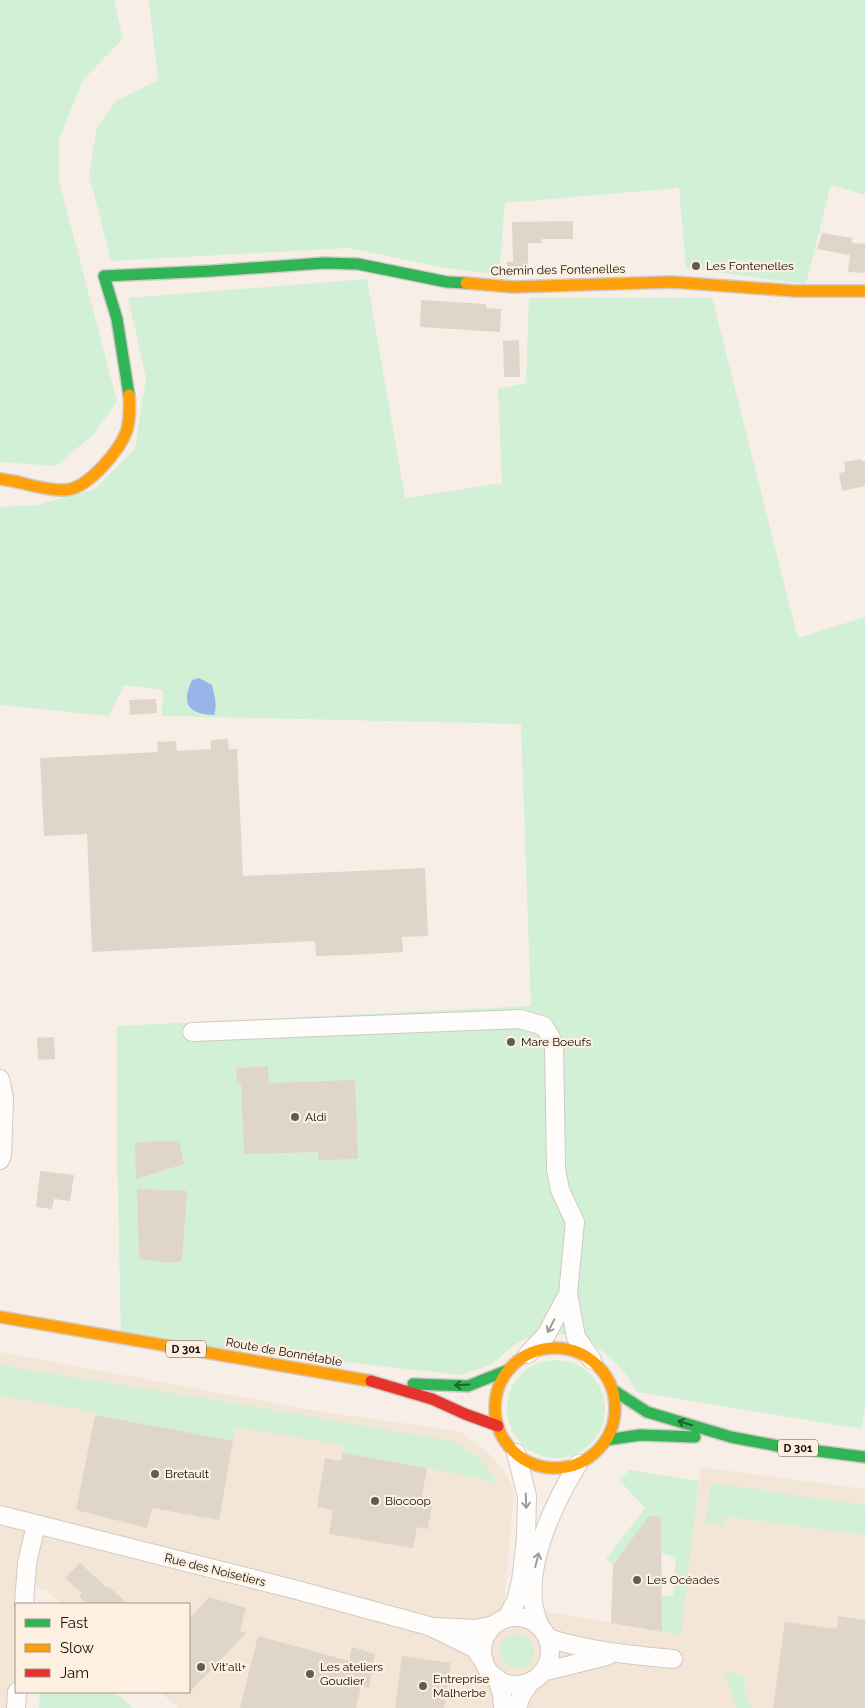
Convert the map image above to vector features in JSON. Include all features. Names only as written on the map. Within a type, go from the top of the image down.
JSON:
[{"type":"main road","name":"Chemin des Fontenelles","points":[[0,479],[11,479],[49,488],[70,490],[91,477],[120,445],[129,422],[129,383],[113,295],[104,276],[324,263],[358,264],[447,282],[513,287],[672,282],[795,291],[865,291]]},
{"type":"main road","name":"Route de Bonnétable","points":[[0,1317],[371,1381],[432,1399],[498,1426]]},
{"type":"main road","points":[[545,1348],[564,1348],[579,1352],[592,1360],[605,1374],[613,1390],[616,1405],[615,1418],[606,1440],[591,1457],[565,1468],[546,1468],[531,1463],[516,1453],[507,1444],[498,1426],[495,1412],[496,1396],[508,1370],[528,1354],[545,1348]]},
{"type":"main road","name":"D 301","points":[[371,1381],[468,1386],[508,1370]]},
{"type":"main road","name":"D 301","points":[[613,1390],[647,1412],[731,1438],[865,1458]]},
{"type":"main road","name":"D 301","points":[[606,1440],[640,1435],[731,1438]]},
{"type":"street","points":[[192,1032],[520,1019],[544,1026],[554,1043],[556,1169],[560,1190],[575,1222],[568,1294],[576,1337],[592,1360]]},
{"type":"street","points":[[0,1079],[4,1098],[2,1155],[0,1160]]},
{"type":"street","points":[[528,1354],[546,1335],[568,1294]]},
{"type":"street","points":[[516,1453],[527,1496],[526,1540],[521,1581],[516,1601],[500,1622],[487,1633],[482,1652],[484,1662],[491,1673],[497,1678],[513,1684],[617,1654]]},
{"type":"street","points":[[517,1708],[521,1696],[547,1666],[550,1655],[533,1603],[535,1567],[556,1503],[578,1464]]},
{"type":"street","name":"Rue des Noisetiers","points":[[0,1516],[297,1590],[429,1626],[474,1648],[484,1662]]},
{"type":"street","points":[[24,1603],[27,1563],[36,1525]]},
{"type":"street","points":[[500,1622],[513,1617],[525,1618],[543,1632],[588,1650],[673,1659]]},
{"type":"street","name":"Rue des Noisetiers","points":[[429,1626],[477,1629],[500,1622]]},
{"type":"street","points":[[497,1678],[502,1694],[503,1708]]},
{"type":"street","points":[[16,1708],[17,1693]]},
{"type":"shaded area","points":[[0,1352],[317,1411],[459,1431],[485,1449],[508,1476],[512,1486],[514,1494],[504,1604],[680,1635],[701,1467],[865,1489],[865,1708],[178,1708],[161,1693],[190,1693],[190,1603],[61,1603],[46,1590],[26,1585],[15,1603],[16,1708],[0,1708]]},
{"type":"green space","points":[[0,0],[114,0],[123,39],[83,80],[59,139],[59,181],[117,401],[94,434],[56,466],[0,462]]},
{"type":"green space","points":[[149,0],[865,0],[865,195],[831,185],[806,284],[686,268],[679,188],[505,203],[499,275],[440,267],[349,248],[111,261],[89,175],[97,127],[116,101],[158,80]]},
{"type":"green space","points":[[367,279],[405,498],[502,483],[498,389],[526,383],[529,298],[712,298],[798,638],[865,617],[865,1405],[862,1429],[637,1392],[628,1377],[604,1352],[574,1337],[558,1334],[540,1335],[523,1340],[496,1361],[461,1375],[121,1337],[117,1148],[117,1026],[531,1006],[521,724],[162,716],[163,690],[124,685],[109,716],[0,705],[0,507],[38,505],[95,489],[135,449],[146,378],[128,298]]},
{"type":"green space","points":[[546,1360],[566,1360],[575,1363],[591,1374],[602,1390],[605,1399],[605,1419],[602,1428],[591,1444],[575,1455],[566,1458],[546,1458],[529,1450],[515,1436],[507,1419],[507,1399],[515,1382],[529,1368]]},
{"type":"green space","points":[[0,1365],[456,1442],[479,1458],[498,1482],[343,1453],[344,1445],[235,1427],[233,1441],[95,1415],[96,1412],[0,1396]]},
{"type":"green space","points":[[630,1470],[699,1481],[681,1635],[662,1632],[662,1595],[673,1596],[676,1557],[661,1553],[613,1565],[606,1559],[645,1508],[619,1480]]},
{"type":"green space","points":[[711,1483],[865,1505],[865,1535],[724,1516],[723,1525],[705,1523]]},
{"type":"green space","points":[[517,1634],[529,1639],[534,1651],[529,1663],[517,1668],[505,1663],[500,1651],[505,1639]]},
{"type":"green space","points":[[725,1671],[745,1676],[744,1689],[752,1708],[736,1708]]},
{"type":"green space","points":[[40,1693],[116,1693],[133,1708],[39,1708]]},
{"type":"water","points":[[199,678],[212,685],[216,704],[214,715],[198,712],[189,706],[187,695],[189,688],[192,680]]},
{"type":"building","points":[[573,221],[573,239],[542,239],[542,243],[528,243],[528,272],[507,272],[507,262],[513,262],[512,222]]},
{"type":"building","points":[[822,233],[853,238],[852,243],[865,244],[865,273],[848,272],[850,255],[817,249]]},
{"type":"building","points":[[421,300],[486,304],[486,308],[501,309],[500,332],[420,327]]},
{"type":"building","points":[[519,340],[520,377],[504,377],[503,341]]},
{"type":"building","points":[[861,459],[861,461],[865,461],[865,486],[842,491],[839,473],[845,472],[844,462]]},
{"type":"building","points":[[156,699],[157,713],[130,715],[129,700]]},
{"type":"building","points":[[228,739],[229,749],[237,749],[243,876],[425,868],[428,936],[402,937],[403,952],[350,955],[316,956],[315,941],[92,952],[87,834],[44,836],[40,758],[158,752],[157,742],[176,741],[177,751],[211,749],[211,740]]},
{"type":"building","points":[[54,1037],[55,1059],[38,1060],[37,1038]]},
{"type":"building","name":"Aldi","points":[[268,1066],[269,1083],[355,1080],[358,1159],[318,1160],[318,1152],[244,1154],[241,1083],[237,1083],[236,1068]]},
{"type":"building","points":[[179,1141],[184,1164],[136,1179],[135,1142]]},
{"type":"building","points":[[40,1171],[74,1175],[70,1201],[54,1199],[52,1209],[36,1207]]},
{"type":"building","points":[[137,1189],[187,1191],[182,1261],[170,1263],[139,1259]]},
{"type":"building","name":"Bretault","points":[[95,1415],[233,1441],[219,1520],[152,1508],[147,1528],[76,1510]]},
{"type":"building","name":"Biocoop","points":[[343,1453],[427,1468],[422,1496],[433,1498],[428,1529],[417,1527],[413,1548],[329,1534],[333,1510],[317,1507],[325,1458],[341,1461]]},
{"type":"building","name":"Les Océades","points":[[649,1516],[661,1517],[662,1632],[611,1623],[613,1565]]},
{"type":"building","points":[[80,1563],[127,1603],[86,1603],[79,1597],[82,1593],[65,1578]]},
{"type":"building","name":"Vit'all+","points":[[209,1597],[246,1608],[240,1631],[246,1633],[190,1692],[190,1618]]},
{"type":"building","points":[[838,1616],[865,1620],[865,1708],[773,1708],[785,1622],[837,1629]]},
{"type":"building","name":"Les ateliers Goudier","points":[[258,1636],[349,1661],[352,1647],[375,1654],[369,1688],[361,1686],[356,1708],[240,1708]]},
{"type":"building","name":"Entreprise Malherbe","points":[[402,1656],[451,1663],[444,1708],[395,1708]]},
{"type":"traffic: fast","points":[[129,395],[117,319],[104,276],[324,263],[358,264],[447,282],[466,283]]},
{"type":"traffic: fast","points":[[413,1384],[468,1386],[508,1370]]},
{"type":"traffic: fast","points":[[613,1390],[647,1412],[731,1437],[778,1446],[865,1457]]},
{"type":"traffic: fast","points":[[606,1440],[640,1435],[695,1437]]},
{"type":"traffic: slow","points":[[466,283],[513,287],[672,282],[795,291],[865,291]]},
{"type":"traffic: slow","points":[[0,479],[57,490],[74,488],[83,483],[93,476],[118,448],[127,430],[129,421],[129,395]]},
{"type":"traffic: slow","points":[[0,1317],[371,1381]]},
{"type":"traffic: slow","points":[[555,1348],[578,1352],[598,1365],[611,1385],[615,1408],[611,1431],[598,1451],[578,1464],[555,1468],[532,1464],[512,1451],[499,1431],[495,1408],[499,1385],[512,1365],[532,1352],[555,1348]]},
{"type":"traffic: jam","points":[[371,1381],[432,1399],[498,1426]]},
{"type":"place","name":"Les Fontenelles","points":[[696,266]]},
{"type":"place","name":"Mare Boeufs","points":[[511,1042]]},
{"type":"place","name":"Aldi","points":[[295,1117]]},
{"type":"place","name":"Bretault","points":[[155,1474]]},
{"type":"place","name":"Biocoop","points":[[375,1501]]},
{"type":"place","name":"Les Océades","points":[[637,1580]]},
{"type":"place","name":"Vit'all+","points":[[201,1667]]},
{"type":"place","name":"Les ateliers Goudier","points":[[310,1674]]},
{"type":"place","name":"Entreprise Malherbe","points":[[423,1686]]}]
